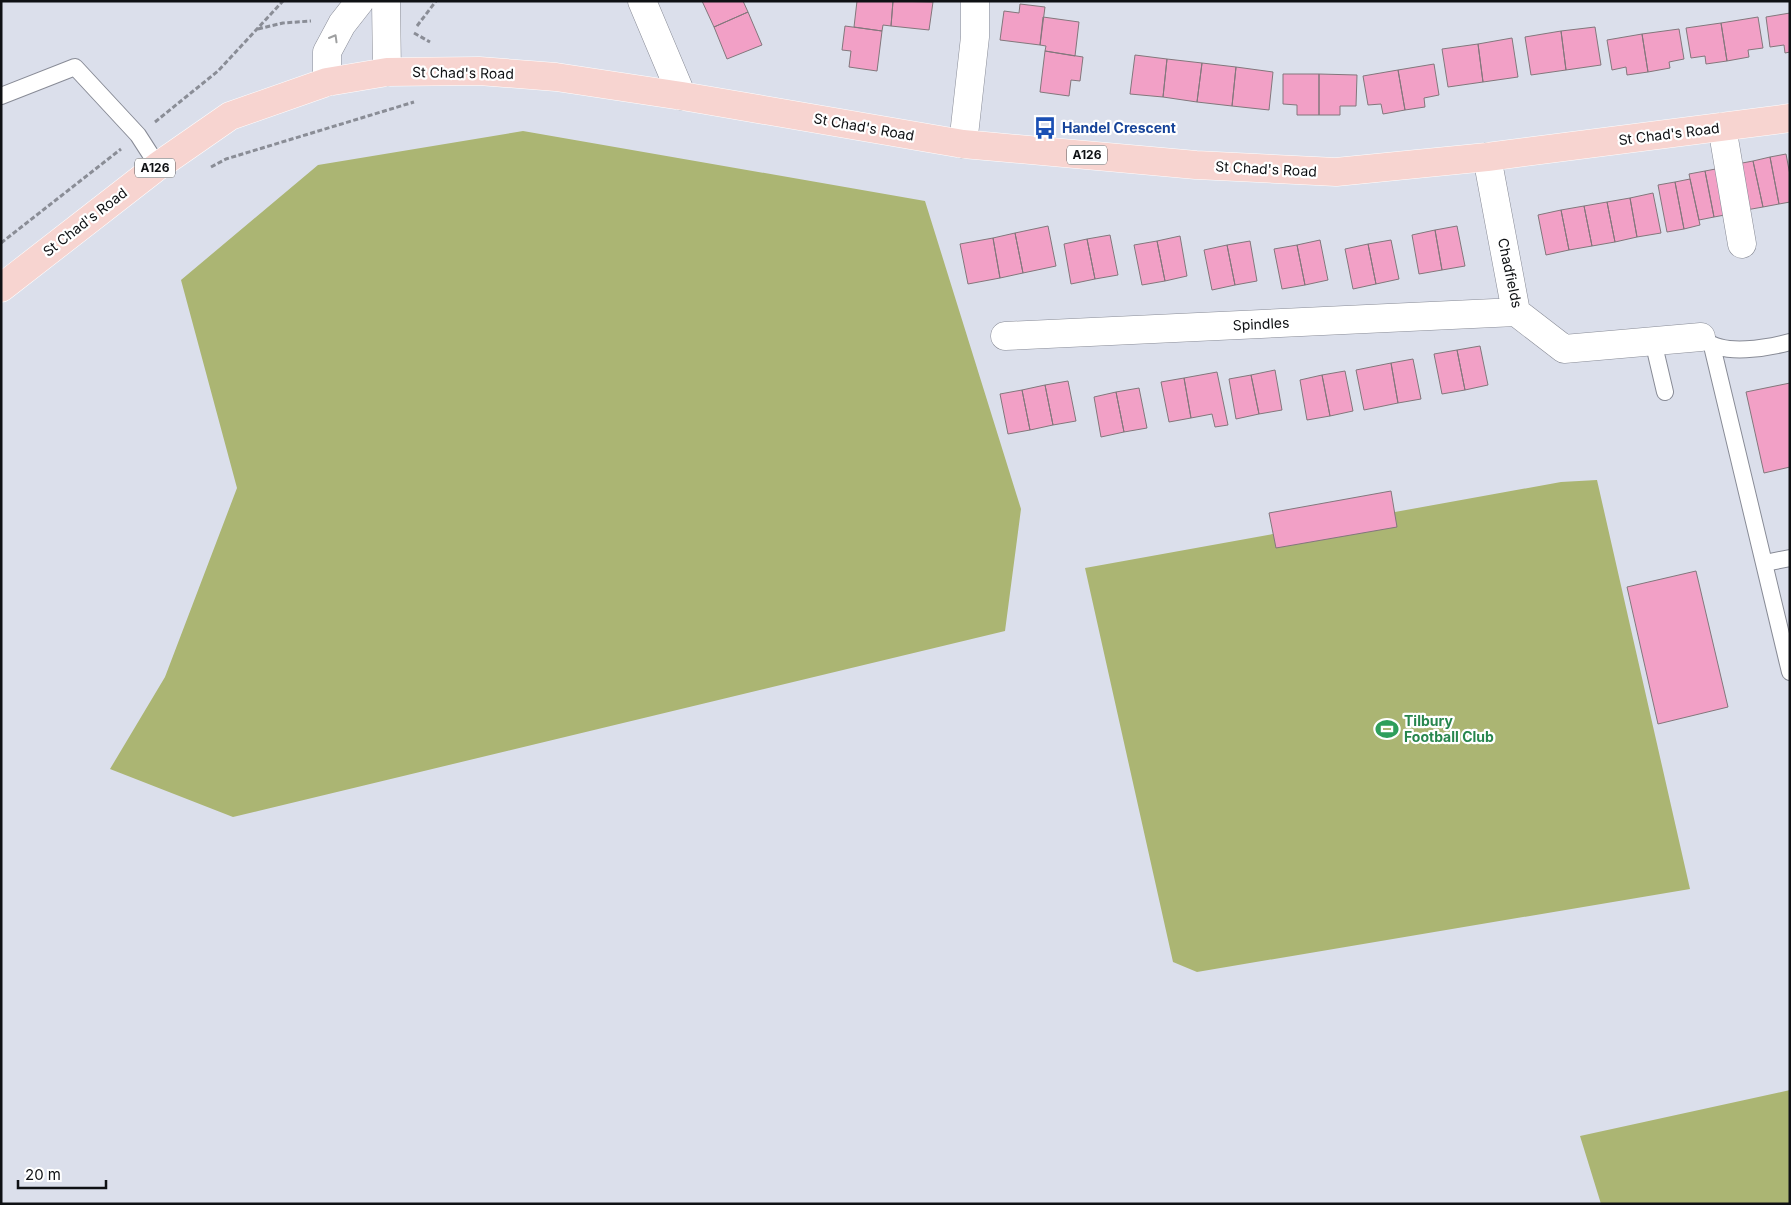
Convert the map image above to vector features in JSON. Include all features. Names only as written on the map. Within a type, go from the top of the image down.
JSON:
[{"type":"main road","name":"St Chad's Road","points":[[1,288],[158,166],[230,116],[327,82],[387,72],[478,71],[556,77],[682,96],[963,144],[1196,165],[1336,172],[1487,157],[1790,118]]},
{"type":"street","points":[[327,82],[327,52],[342,24],[360,1]]},
{"type":"street","points":[[386,1],[387,72]]},
{"type":"street","points":[[642,1],[682,96]]},
{"type":"street","points":[[963,144],[975,37],[975,1]]},
{"type":"street","points":[[1722,127],[1742,244]]},
{"type":"street","name":"Chadfields","points":[[1487,157],[1516,312],[1564,349],[1654,341],[1707,342]]},
{"type":"street","name":"Spindles","points":[[1005,336],[1516,312]]},
{"type":"lane","points":[[1,96],[75,67],[138,135],[158,166]]},
{"type":"lane","points":[[1654,341],[1665,392]]},
{"type":"lane","points":[[1790,342],[1760,350],[1707,342],[1766,563],[1790,672]]},
{"type":"lane","points":[[1766,563],[1790,558]]},
{"type":"path","points":[[168,112],[218,71],[284,1]]},
{"type":"path","points":[[416,33],[417,24],[436,1]]},
{"type":"path","points":[[258,29],[283,24],[317,21]]},
{"type":"path","points":[[210,167],[226,159],[423,100]]},
{"type":"path","points":[[1,243],[110,157]]},
{"type":"green space","points":[[523,131],[925,201],[1021,509],[1005,631],[233,817],[110,769],[165,677],[237,488],[181,280],[318,165]]},
{"type":"green space","name":"Tilbury Football Club","points":[[1597,480],[1690,889],[1197,972],[1173,962],[1085,568],[1561,482]]},
{"type":"green space","points":[[1790,1090],[1790,1204],[1601,1204],[1580,1136]]},
{"type":"building","points":[[702,1],[743,1],[748,12],[714,27]]},
{"type":"building","points":[[857,1],[893,1],[891,26],[883,25],[882,31],[854,27]]},
{"type":"building","points":[[893,1],[933,2],[929,30],[891,26]]},
{"type":"building","points":[[1020,4],[1045,7],[1040,45],[1000,40],[1004,11],[1019,13]]},
{"type":"building","points":[[748,12],[762,45],[727,59],[714,27]]},
{"type":"building","points":[[1790,13],[1790,52],[1785,53],[1784,45],[1770,47],[1766,17]]},
{"type":"building","points":[[1043,17],[1079,22],[1075,56],[1045,51],[1046,46],[1040,45]]},
{"type":"building","points":[[1758,17],[1763,48],[1748,50],[1749,57],[1727,61],[1721,23]]},
{"type":"building","points":[[1721,23],[1727,61],[1706,64],[1705,56],[1691,58],[1686,28]]},
{"type":"building","points":[[845,26],[882,31],[877,71],[849,67],[851,51],[842,50]]},
{"type":"building","points":[[1595,27],[1601,65],[1566,70],[1561,31]]},
{"type":"building","points":[[1679,29],[1684,59],[1669,62],[1670,68],[1648,72],[1642,34]]},
{"type":"building","points":[[1561,31],[1566,70],[1531,75],[1525,37]]},
{"type":"building","points":[[1642,34],[1648,72],[1627,75],[1626,67],[1612,70],[1607,40]]},
{"type":"building","points":[[1512,38],[1518,77],[1483,82],[1478,44]]},
{"type":"building","points":[[1478,44],[1483,82],[1448,87],[1442,49]]},
{"type":"building","points":[[1045,51],[1083,57],[1080,81],[1071,80],[1069,96],[1040,92]]},
{"type":"building","points":[[1135,55],[1167,59],[1163,97],[1130,94]]},
{"type":"building","points":[[1167,59],[1202,63],[1197,102],[1163,97]]},
{"type":"building","points":[[1202,63],[1236,67],[1232,106],[1197,102]]},
{"type":"building","points":[[1434,64],[1439,95],[1424,98],[1425,107],[1405,110],[1398,70]]},
{"type":"building","points":[[1236,67],[1273,72],[1269,110],[1232,106]]},
{"type":"building","points":[[1398,70],[1405,110],[1383,114],[1381,104],[1368,105],[1363,76]]},
{"type":"building","points":[[1283,74],[1319,74],[1319,115],[1297,115],[1297,105],[1283,104]]},
{"type":"building","points":[[1319,74],[1357,75],[1356,106],[1340,106],[1340,115],[1319,115]]},
{"type":"building","points":[[1786,154],[1790,175],[1790,202],[1779,204],[1770,157]]},
{"type":"building","points":[[1770,157],[1779,204],[1763,207],[1753,161]]},
{"type":"building","points":[[1753,161],[1763,207],[1746,210],[1737,164]]},
{"type":"building","points":[[1721,168],[1730,214],[1714,217],[1705,171]]},
{"type":"building","points":[[1705,171],[1714,217],[1699,220],[1689,174]]},
{"type":"building","points":[[1690,179],[1700,225],[1684,229],[1675,182]]},
{"type":"building","points":[[1675,182],[1684,229],[1667,232],[1658,185]]},
{"type":"building","points":[[1653,193],[1661,233],[1637,237],[1630,198]]},
{"type":"building","points":[[1630,198],[1637,237],[1615,242],[1607,202]]},
{"type":"building","points":[[1607,202],[1615,242],[1592,246],[1584,206]]},
{"type":"building","points":[[1584,206],[1592,246],[1569,250],[1561,210]]},
{"type":"building","points":[[1561,210],[1569,250],[1546,255],[1538,215]]},
{"type":"building","points":[[1048,226],[1056,266],[1023,273],[1015,233]]},
{"type":"building","points":[[1457,226],[1465,266],[1442,270],[1435,230]]},
{"type":"building","points":[[1435,230],[1442,270],[1419,274],[1412,235]]},
{"type":"building","points":[[1015,233],[1023,273],[1000,278],[993,238]]},
{"type":"building","points":[[1110,235],[1118,275],[1095,279],[1087,239]]},
{"type":"building","points":[[1180,236],[1187,276],[1165,281],[1157,241]]},
{"type":"building","points":[[993,238],[1000,278],[968,284],[960,244]]},
{"type":"building","points":[[1087,239],[1095,279],[1071,284],[1064,244]]},
{"type":"building","points":[[1320,240],[1328,280],[1305,285],[1297,245]]},
{"type":"building","points":[[1391,240],[1399,279],[1376,284],[1368,244]]},
{"type":"building","points":[[1157,241],[1165,281],[1142,285],[1134,245]]},
{"type":"building","points":[[1250,241],[1257,281],[1235,285],[1227,245]]},
{"type":"building","points":[[1368,244],[1376,284],[1353,289],[1345,249]]},
{"type":"building","points":[[1227,245],[1235,285],[1212,290],[1204,250]]},
{"type":"building","points":[[1297,245],[1305,285],[1282,289],[1274,249]]},
{"type":"building","points":[[1480,346],[1488,385],[1465,390],[1457,350]]},
{"type":"building","points":[[1457,350],[1465,390],[1442,394],[1434,354]]},
{"type":"building","points":[[1413,359],[1421,399],[1398,403],[1391,363]]},
{"type":"building","points":[[1391,363],[1398,403],[1364,410],[1356,370]]},
{"type":"building","points":[[1275,370],[1282,410],[1259,414],[1251,375]]},
{"type":"building","points":[[1345,371],[1353,411],[1330,416],[1322,375]]},
{"type":"building","points":[[1217,372],[1228,425],[1215,427],[1212,414],[1191,418],[1184,378]]},
{"type":"building","points":[[1251,375],[1259,414],[1236,419],[1229,379]]},
{"type":"building","points":[[1322,375],[1330,416],[1307,420],[1300,380]]},
{"type":"building","points":[[1184,378],[1191,418],[1169,422],[1161,382]]},
{"type":"building","points":[[1068,381],[1076,421],[1053,425],[1045,385]]},
{"type":"building","points":[[1790,383],[1790,467],[1764,473],[1746,392]]},
{"type":"building","points":[[1045,385],[1053,425],[1030,430],[1022,390]]},
{"type":"building","points":[[1139,388],[1147,428],[1124,432],[1116,392]]},
{"type":"building","points":[[1022,390],[1030,430],[1008,434],[1000,394]]},
{"type":"building","points":[[1116,392],[1124,432],[1101,437],[1094,397]]},
{"type":"building","points":[[1391,491],[1397,527],[1276,548],[1269,513]]},
{"type":"building","points":[[1696,571],[1728,707],[1658,724],[1627,587]]},
{"type":"place","name":"Handel Crescent","points":[[1045,128]]},
{"type":"place","name":"Tilbury Football Club","points":[[1387,729]]}]
